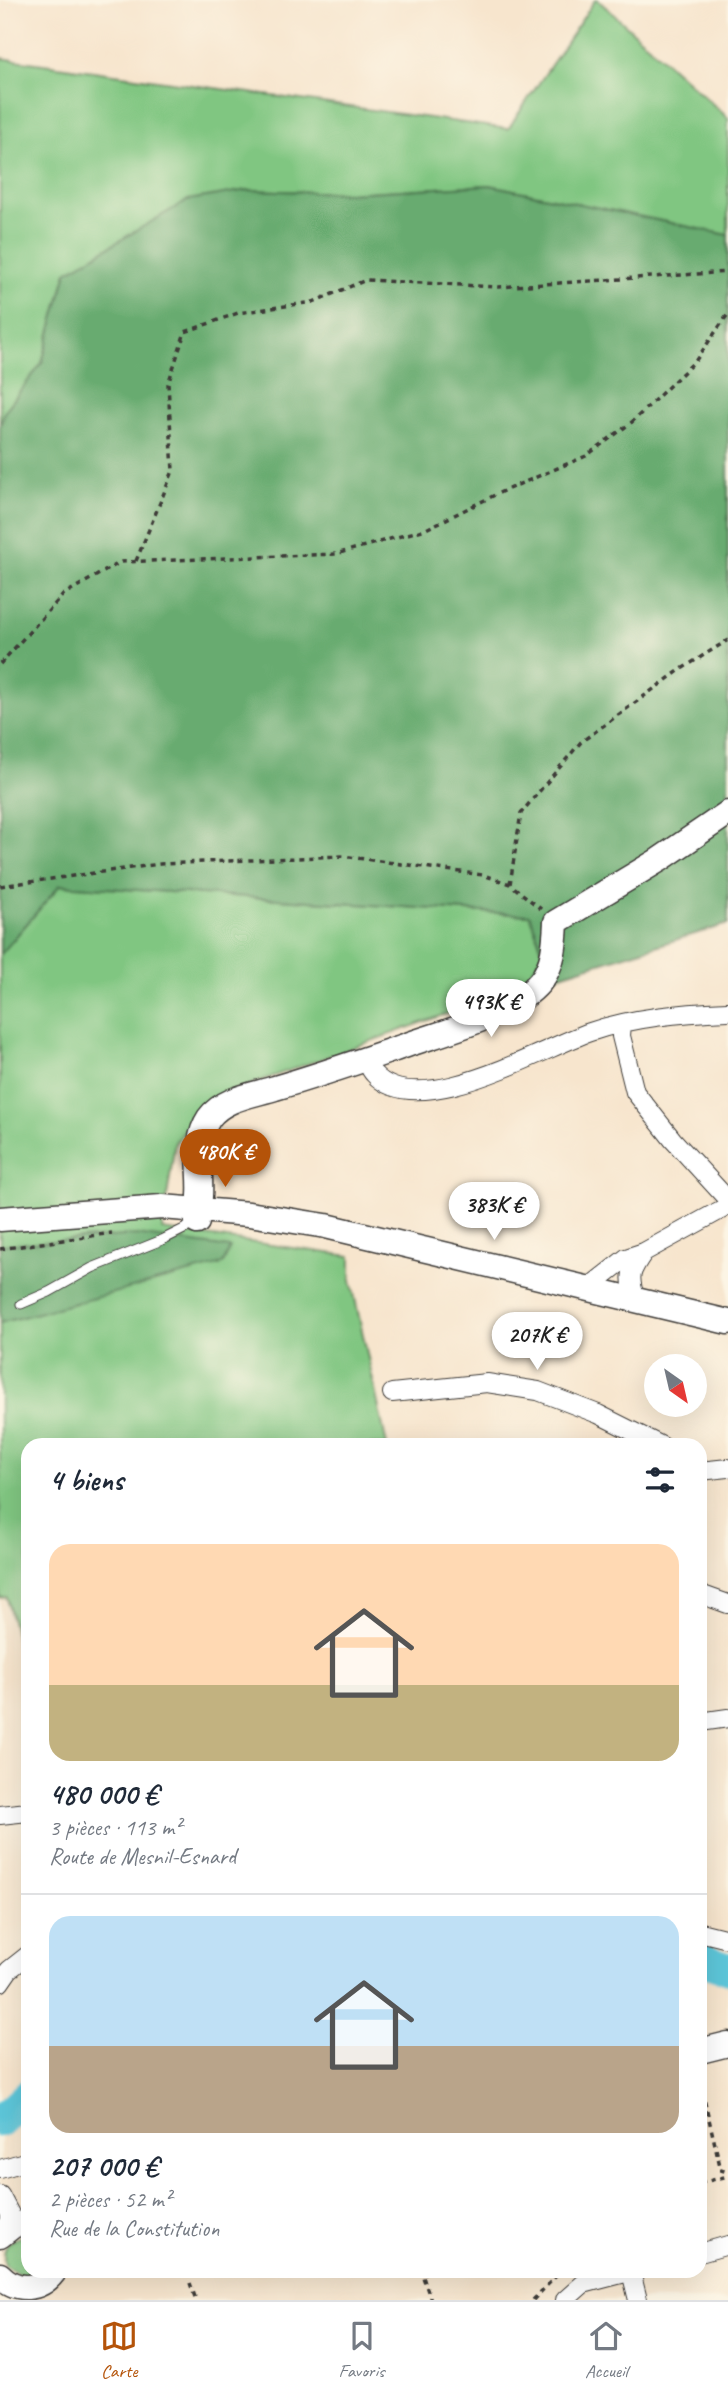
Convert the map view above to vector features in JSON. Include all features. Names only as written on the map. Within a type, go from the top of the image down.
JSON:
[{"type":"main road","points":[[197,1216],[200,1195],[198,1157],[201,1141],[208,1120],[218,1109],[248,1095],[366,1060],[488,1016],[525,996],[539,984],[548,968],[555,946],[556,922],[659,860],[728,813]]},
{"type":"main road","points":[[0,1219],[106,1213],[197,1216],[249,1214],[326,1226],[728,1322]]},
{"type":"main road","points":[[197,1216],[323,1235],[728,1332]]},
{"type":"main road","points":[[707,2048],[728,2044]]},
{"type":"main road","points":[[0,2275],[17,2286],[28,2288],[46,2285]]},
{"type":"street","points":[[366,1060],[374,1074],[395,1086],[413,1090],[433,1089],[475,1081],[591,1032],[685,1012],[728,1010]]},
{"type":"street","points":[[621,1024],[621,1036],[635,1091],[673,1140],[728,1200]]},
{"type":"street","points":[[588,1288],[626,1258],[644,1252],[728,1206]]},
{"type":"street","points":[[636,1300],[631,1276],[644,1252]]},
{"type":"street","points":[[392,1393],[487,1382],[538,1391],[598,1414],[646,1438]]},
{"type":"street","points":[[707,1470],[728,1468]]},
{"type":"street","points":[[707,1596],[728,1604]]},
{"type":"street","points":[[707,1721],[728,1718]]},
{"type":"street","points":[[0,1815],[21,1813]]},
{"type":"street","points":[[707,1934],[728,1939]]},
{"type":"street","points":[[3,1973],[21,1960]]},
{"type":"street","points":[[0,2169],[21,2163]]},
{"type":"street","points":[[0,2194],[10,2214],[13,2229]]},
{"type":"street","points":[[707,2251],[728,2245]]},
{"type":"street","points":[[565,2300],[583,2284],[606,2278]]},
{"type":"street","points":[[632,2278],[638,2300]]},
{"type":"lane","points":[[22,1304],[92,1268],[162,1240],[197,1216]]},
{"type":"path","points":[[136,561],[173,471],[168,384],[185,332],[237,313],[313,302],[366,281],[498,287],[728,272]]},
{"type":"path","points":[[0,664],[64,594],[121,562],[336,554],[426,529],[501,492],[586,456],[632,422],[696,360],[728,314]]},
{"type":"path","points":[[510,884],[522,813],[581,742],[680,670],[728,640]]},
{"type":"path","points":[[0,886],[160,864],[342,856],[483,875],[510,884],[556,922]]},
{"type":"path","points":[[0,1250],[123,1232]]},
{"type":"path","points":[[707,2109],[722,2170],[728,2174]]},
{"type":"path","points":[[707,2181],[728,2174]]},
{"type":"path","points":[[423,2278],[431,2300]]},
{"type":"path","points":[[533,2300],[554,2278]]},
{"type":"path","points":[[190,2283],[196,2300]]},
{"type":"green space","points":[[595,0],[728,118],[728,235],[490,185],[348,193],[247,190],[67,272],[42,363],[5,411],[0,426],[0,58],[508,129]]},
{"type":"green space","points":[[490,185],[728,235],[728,924],[524,986],[543,952],[530,915],[60,885],[0,955],[0,426],[5,411],[42,363],[67,272],[188,200],[247,190],[348,193]]},
{"type":"green space","points":[[60,885],[530,915],[543,953],[524,986],[210,1099],[175,1143],[162,1230],[351,1256],[351,1280],[385,1438],[21,1438],[20,1657],[7,1597],[0,1598],[0,955]]},
{"type":"green space","points":[[137,1235],[230,1248],[223,1264],[0,1323],[0,1245]]},
{"type":"green space","points":[[21,2236],[21,2276],[5,2265],[4,2258],[8,2244]]},
{"type":"waterway","points":[[707,1962],[728,1969]]},
{"type":"waterway","points":[[0,2121],[21,2102]]}]
